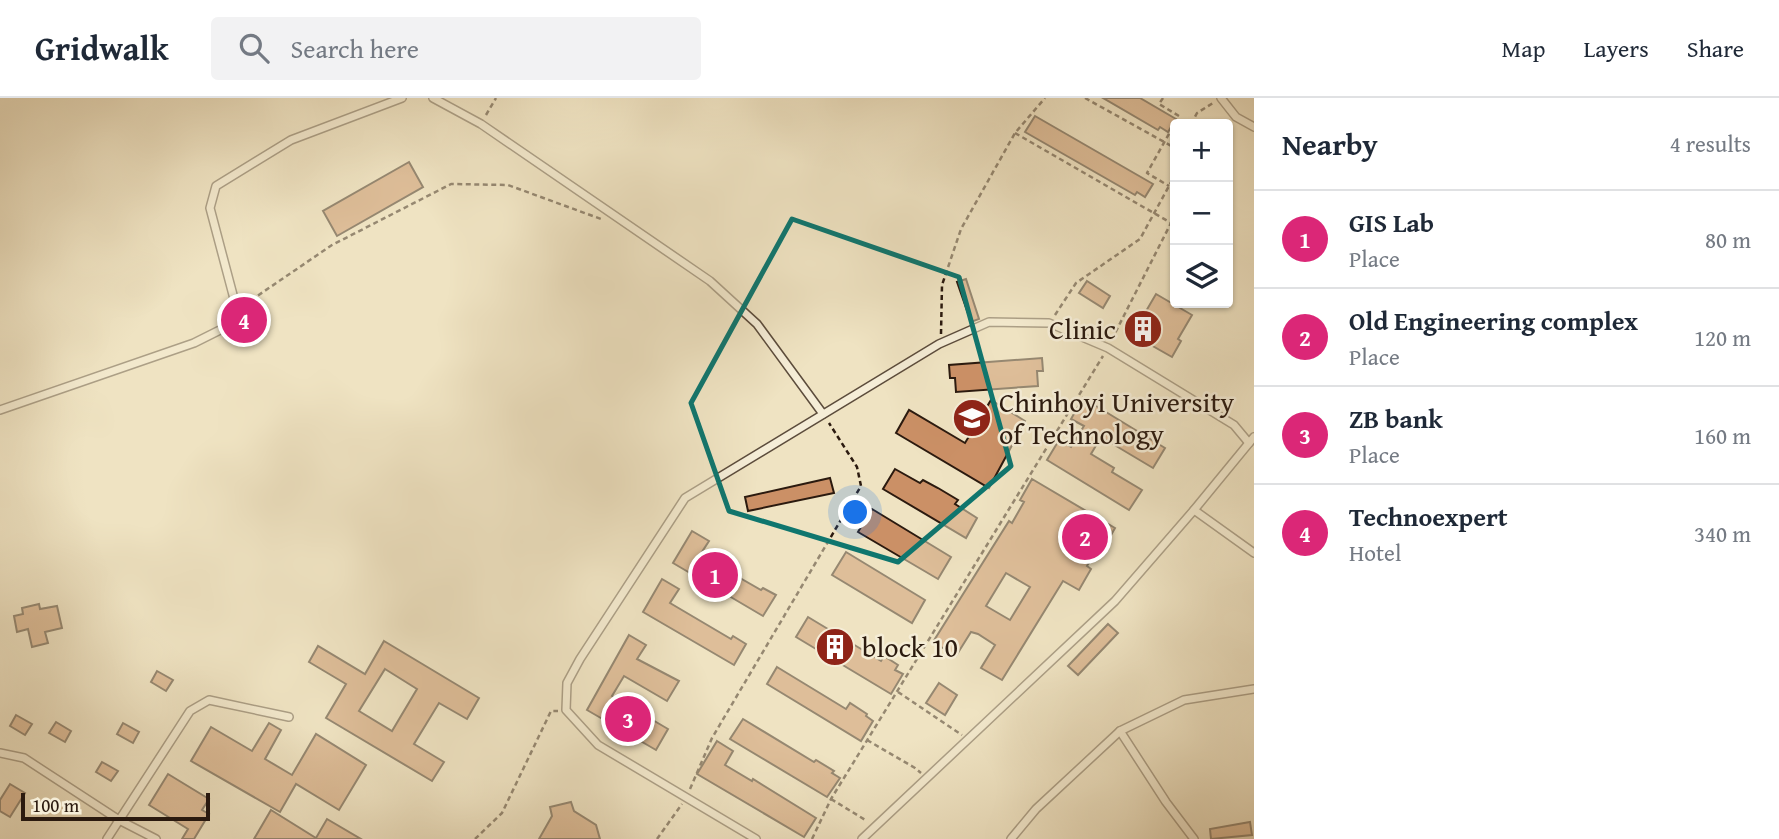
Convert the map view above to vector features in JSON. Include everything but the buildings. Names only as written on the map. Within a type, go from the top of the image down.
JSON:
[{"type":"lane","points":[[0,410],[194,343],[226,327],[237,310],[210,208],[216,186],[291,140],[402,98]]},
{"type":"lane","points":[[433,98],[481,124],[710,281],[757,324],[823,414]]},
{"type":"lane","points":[[1221,98],[1236,117],[1254,127]]},
{"type":"lane","points":[[755,839],[598,745],[566,710],[567,683],[580,659],[685,498],[939,344],[989,322],[1049,323],[1108,348],[1234,425],[1252,440],[1115,601],[862,839]]},
{"type":"lane","points":[[1194,510],[1254,553]]},
{"type":"lane","points":[[1011,839],[1037,809],[1120,731],[1184,700],[1254,689]]},
{"type":"lane","points":[[107,839],[190,710],[209,700],[289,717]]},
{"type":"lane","points":[[1120,731],[1166,802],[1194,839]]},
{"type":"lane","points":[[0,753],[24,758],[119,820],[156,839]]},
{"type":"path","points":[[481,124],[496,98]]},
{"type":"path","points":[[939,344],[942,285],[961,229],[1015,133],[1045,98]]},
{"type":"path","points":[[1085,98],[1170,146]]},
{"type":"path","points":[[1163,98],[1159,104],[1179,116],[1147,173],[1169,186]]},
{"type":"path","points":[[1194,119],[1197,113],[1221,98]]},
{"type":"path","points":[[812,839],[831,799],[1108,348],[1171,223],[1015,133]]},
{"type":"path","points":[[1049,323],[1076,283],[1140,239],[1171,182]]},
{"type":"path","points":[[237,310],[332,245],[451,184],[508,185],[602,219],[618,217]]},
{"type":"path","points":[[657,839],[687,798],[712,738],[861,485],[857,467],[823,414]]},
{"type":"path","points":[[898,692],[954,727],[967,740]]},
{"type":"path","points":[[475,839],[502,813],[551,711],[566,710]]},
{"type":"path","points":[[867,740],[915,768],[926,778]]},
{"type":"path","points":[[831,799],[875,826]]},
{"type":"highlighted area","points":[[792,219],[959,277],[1011,466],[898,562],[729,511],[691,403]]},
{"type":"place","name":"Technoexpert","points":[[244,320]]},
{"type":"place","name":"Clinic","points":[[1143,329]]},
{"type":"place","name":"Chinhoyi University of Technology","points":[[972,418]]},
{"type":"place","name":"Old Engineering complex","points":[[1085,537]]},
{"type":"place","name":"GIS Lab","points":[[715,575]]},
{"type":"place","name":"block 10","points":[[835,647]]},
{"type":"place","name":"ZB bank","points":[[628,719]]}]
